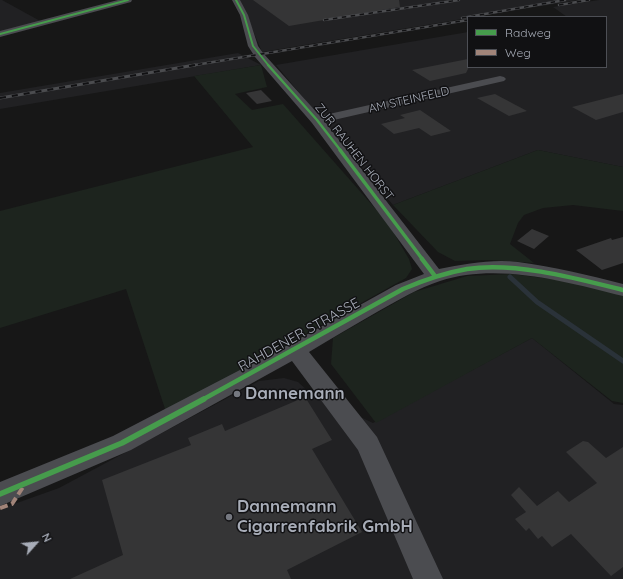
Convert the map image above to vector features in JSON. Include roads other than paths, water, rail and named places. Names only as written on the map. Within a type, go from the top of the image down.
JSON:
[{"type":"street","points":[[0,34],[128,0]]},
{"type":"street","name":"ZUR RAUHEN HORST","points":[[236,0],[244,15],[253,46],[258,55],[317,120],[435,276]]},
{"type":"street","name":"AM STEINFELD","points":[[317,120],[500,79]]},
{"type":"street","name":"RAHDENER STRASSE","points":[[0,494],[122,443],[295,350],[403,289],[435,276],[468,269],[517,268],[579,279],[623,290]]},
{"type":"street","points":[[295,350],[368,444],[428,579]]},
{"type":"waterway","points":[[510,277],[537,302],[623,361]]},
{"type":"railway","points":[[324,20],[459,0]]},
{"type":"railway","points":[[473,16],[565,0]]},
{"type":"railway","points":[[559,5],[589,0]]},
{"type":"railway","points":[[462,18],[467,17]]},
{"type":"railway","points":[[193,65],[467,20]]},
{"type":"railway","points":[[0,98],[193,65]]},
{"type":"place","name":"Dannemann","points":[[237,394]]},
{"type":"place","name":"Dannemann Cigarrenfabrik GmbH","points":[[229,517]]}]
